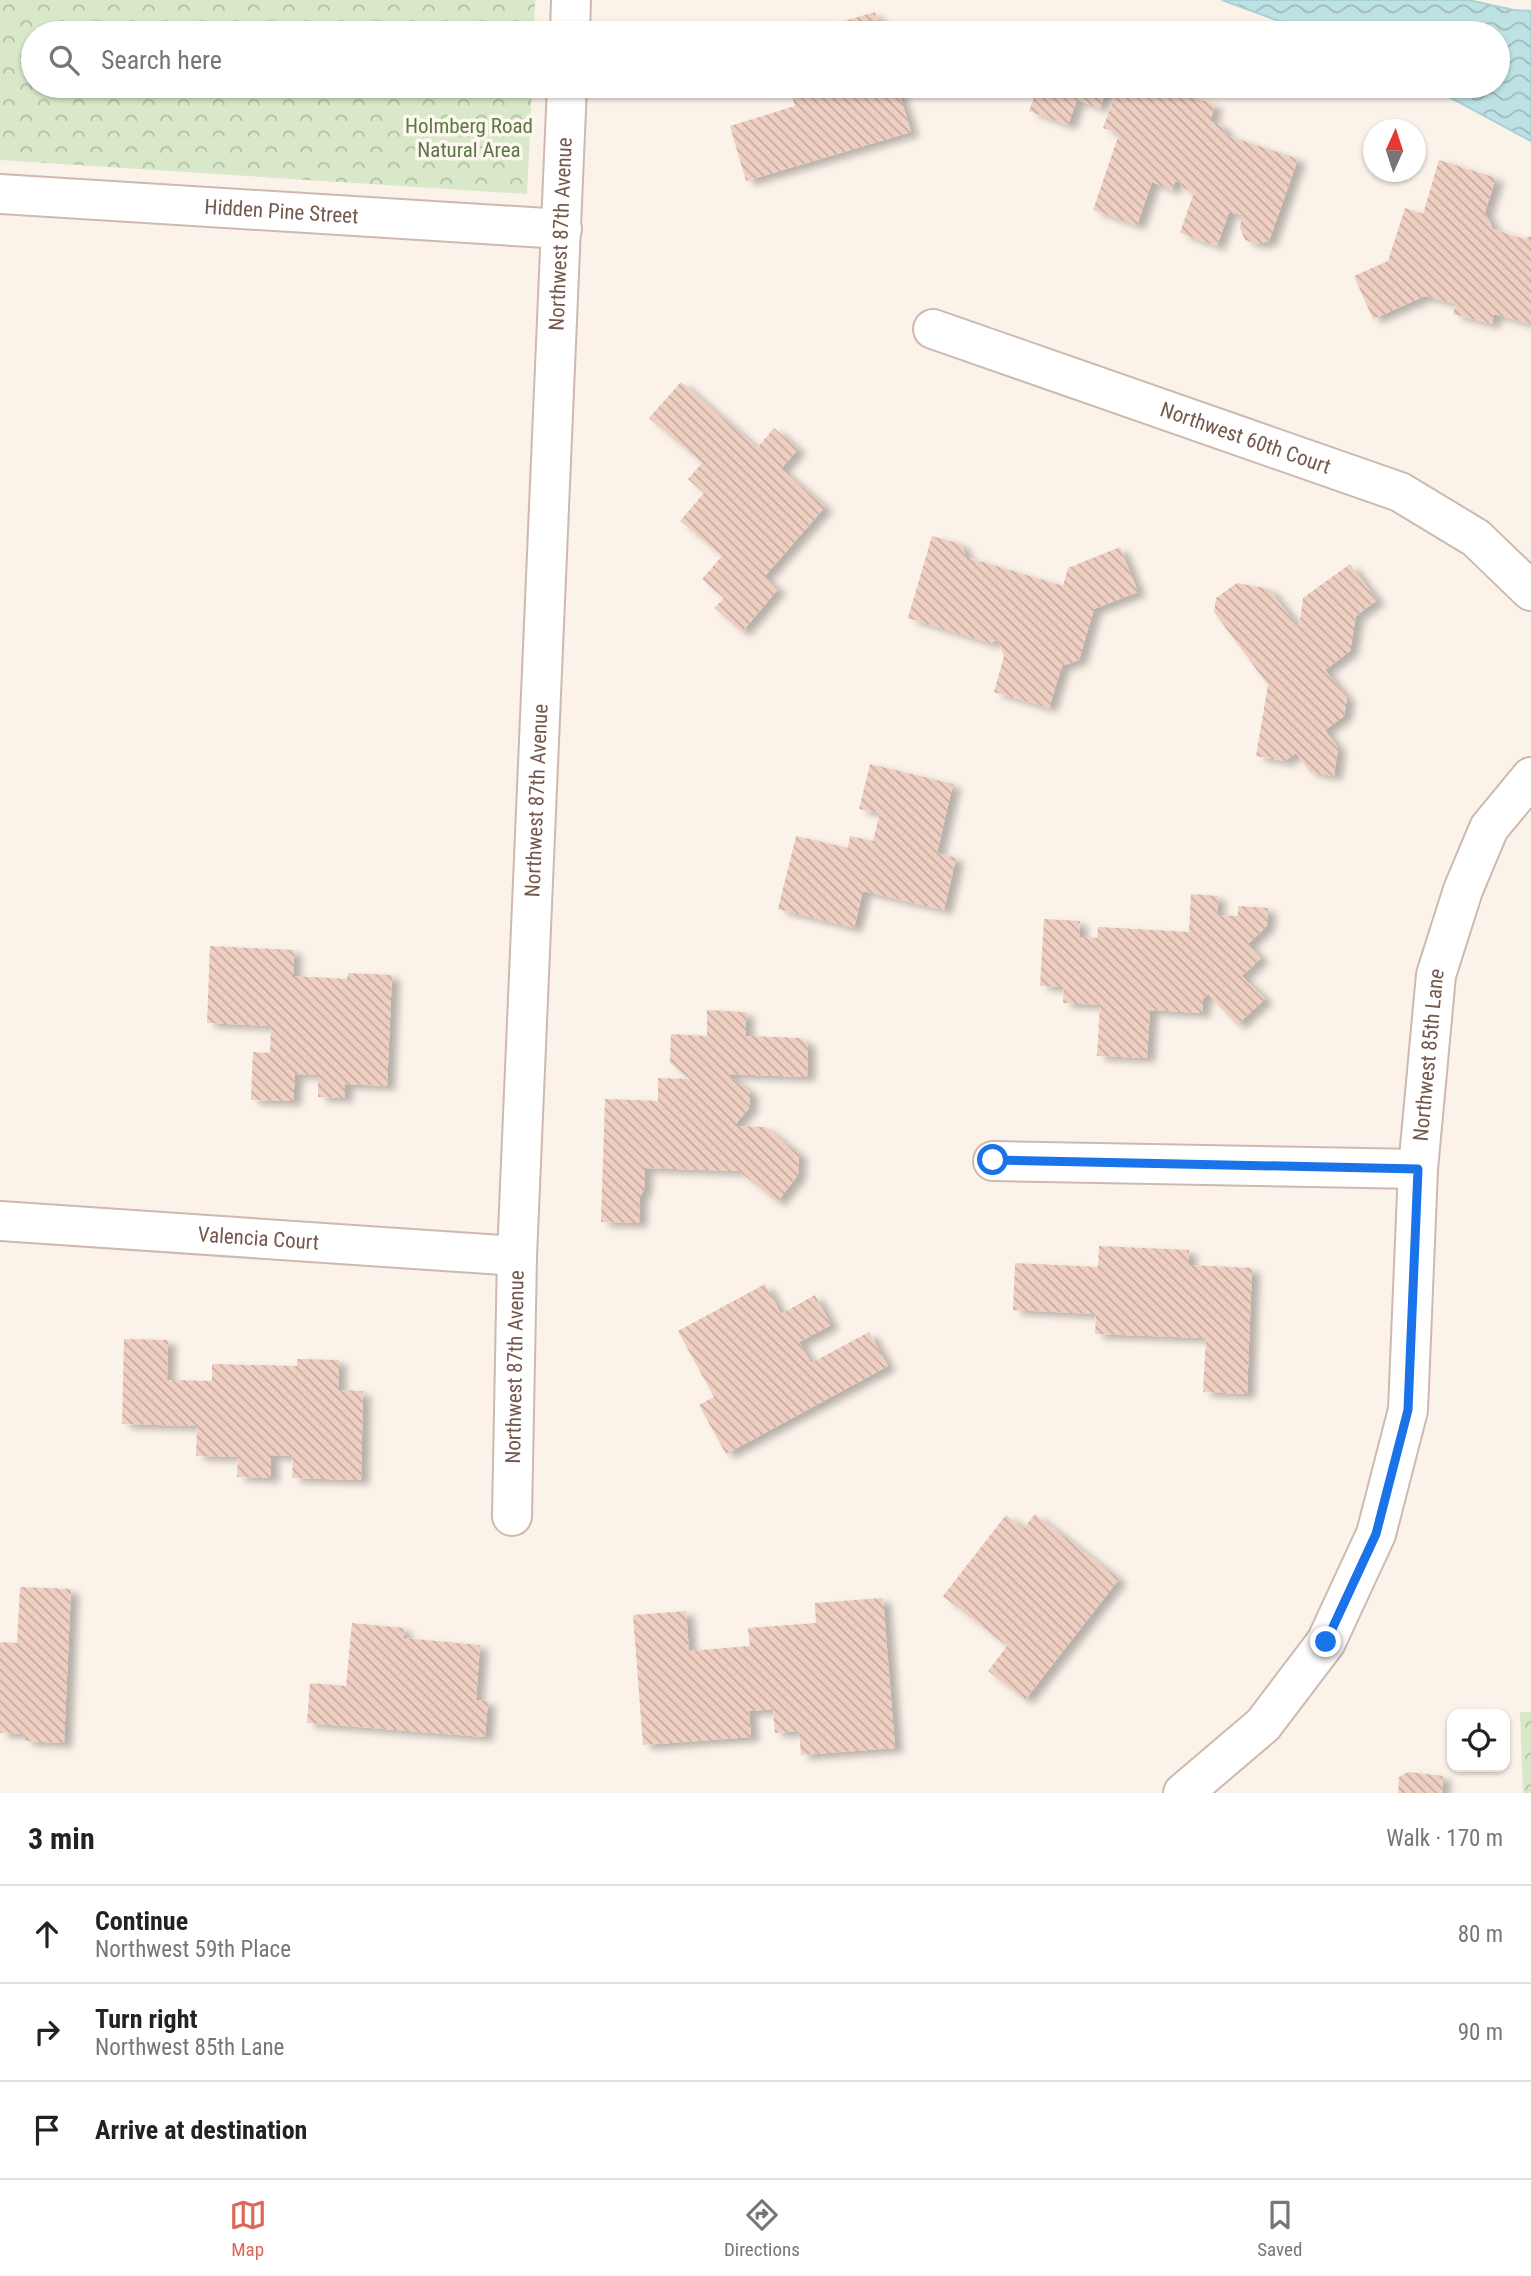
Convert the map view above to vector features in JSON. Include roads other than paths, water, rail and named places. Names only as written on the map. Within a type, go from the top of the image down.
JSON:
[{"type":"street","points":[[570,21],[571,0]]},
{"type":"street","name":"Northwest 87th Avenue","points":[[512,1516],[517,1256],[567,98]]},
{"type":"street","name":"Hidden Pine Street","points":[[0,194],[562,229]]},
{"type":"street","name":"Northwest 60th Court","points":[[933,329],[1400,492],[1476,538],[1531,591]]},
{"type":"street","name":"Northwest 85th Lane","points":[[1185,1792],[1263,1725],[1326,1642],[1376,1534],[1408,1410],[1418,1169],[1436,975],[1463,890],[1489,828],[1531,777]]},
{"type":"street","points":[[993,1160],[1418,1169]]},
{"type":"street","name":"Valencia Court","points":[[0,1221],[517,1256]]},
{"type":"water","points":[[1222,0],[1468,0],[1531,11],[1531,141],[1451,98],[1510,98],[1510,21],[1279,21]]},
{"type":"park label","name":"Holmberg Road Natural Area","points":[[469,138]]}]
